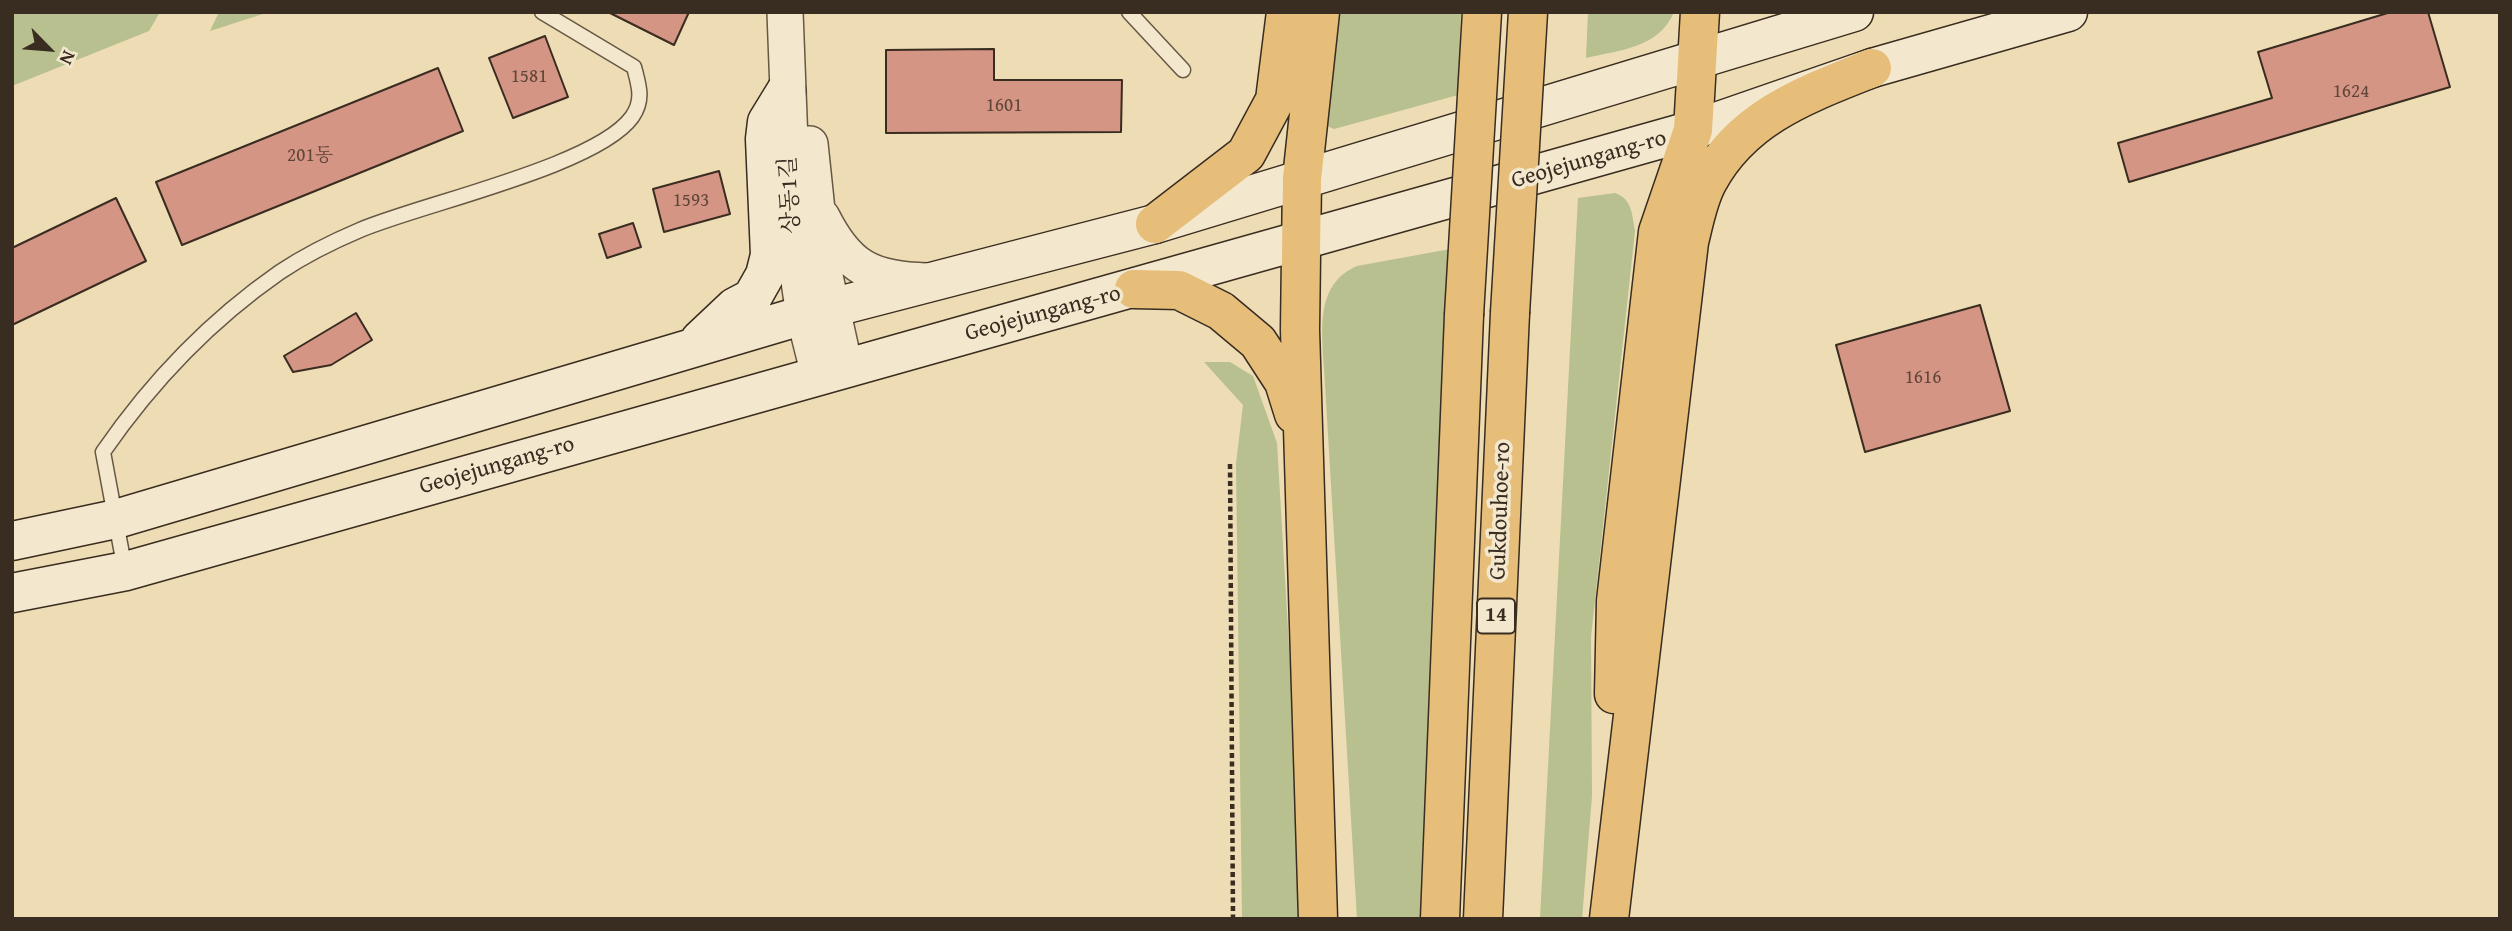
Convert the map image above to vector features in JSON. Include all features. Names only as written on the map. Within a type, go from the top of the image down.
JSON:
[{"type":"highway","points":[[1155,224],[1246,154],[1276,100],[1286,12]]},
{"type":"highway","points":[[1318,919],[1300,330],[1302,179],[1320,12]]},
{"type":"highway","name":"Gukdouhoe-ro","points":[[1440,919],[1464,315],[1482,12]]},
{"type":"highway","name":"Gukdouhoe-ro","points":[[1483,919],[1510,313],[1528,12]]},
{"type":"highway","points":[[1627,771],[1613,690],[1616,601],[1658,232],[1693,130],[1700,12]]},
{"type":"highway","points":[[1609,919],[1689,242],[1700,202],[1714,171],[1754,123],[1809,93],[1872,68]]},
{"type":"highway","points":[[1134,289],[1180,290],[1221,311],[1258,342],[1284,382],[1304,445]]},
{"type":"main road","points":[[12,541],[116,519],[818,311],[944,281],[1155,224],[1854,12]]},
{"type":"main road","name":"Geojejungang-ro","points":[[12,593],[126,571],[1134,289],[1693,130],[1872,68],[2068,12]]},
{"type":"main road","points":[[694,347],[735,307],[752,298],[765,275],[770,255],[765,139],[767,122],[786,91]]},
{"type":"street","name":"상동1길","points":[[785,12],[790,204],[832,372]]},
{"type":"street","name":"상동1길","points":[[806,12],[810,148],[823,267],[818,311]]},
{"type":"street","points":[[816,205],[838,247],[858,265],[883,277],[944,281]]},
{"type":"lane","points":[[126,571],[103,452],[140,398],[207,329],[282,271],[360,230],[599,145],[632,118],[642,95],[634,67],[542,12]]},
{"type":"lane","points":[[1129,12],[1183,70]]},
{"type":"path","points":[[1230,464],[1233,919]]},
{"type":"green space","points":[[12,12],[160,12],[149,31],[12,86]]},
{"type":"green space","points":[[219,12],[269,12],[210,31]]},
{"type":"green space","points":[[1329,12],[1461,12],[1458,95],[1334,129],[1325,125]]},
{"type":"green space","points":[[1588,12],[1674,12],[1659,33],[1649,40],[1637,46],[1586,58]]},
{"type":"green space","points":[[1615,193],[1628,203],[1635,231],[1591,637],[1592,796],[1582,919],[1540,919],[1578,198]]},
{"type":"green space","points":[[1456,248],[1425,919],[1357,919],[1323,353],[1324,310],[1334,284],[1343,274],[1357,266]]},
{"type":"green space","points":[[1204,362],[1230,362],[1253,376],[1277,443],[1305,919],[1242,919],[1236,464],[1243,405]]},
{"type":"building","points":[[608,12],[689,12],[674,45]]},
{"type":"building","points":[[2391,12],[2428,12],[2450,87],[2129,182],[2118,143],[2272,98],[2258,52]]},
{"type":"building","points":[[545,36],[568,97],[513,118],[489,58]]},
{"type":"building","points":[[994,49],[994,80],[1122,80],[1121,132],[886,133],[886,50]]},
{"type":"building","points":[[438,68],[463,131],[182,245],[156,182]]},
{"type":"building","points":[[719,171],[730,214],[664,232],[653,189]]},
{"type":"building","points":[[116,198],[146,261],[12,325],[12,248]]},
{"type":"building","points":[[633,223],[641,247],[607,258],[599,234]]},
{"type":"building","points":[[1980,305],[2010,411],[1865,452],[1836,345]]},
{"type":"building","points":[[356,313],[372,340],[331,365],[293,372],[284,356]]}]
